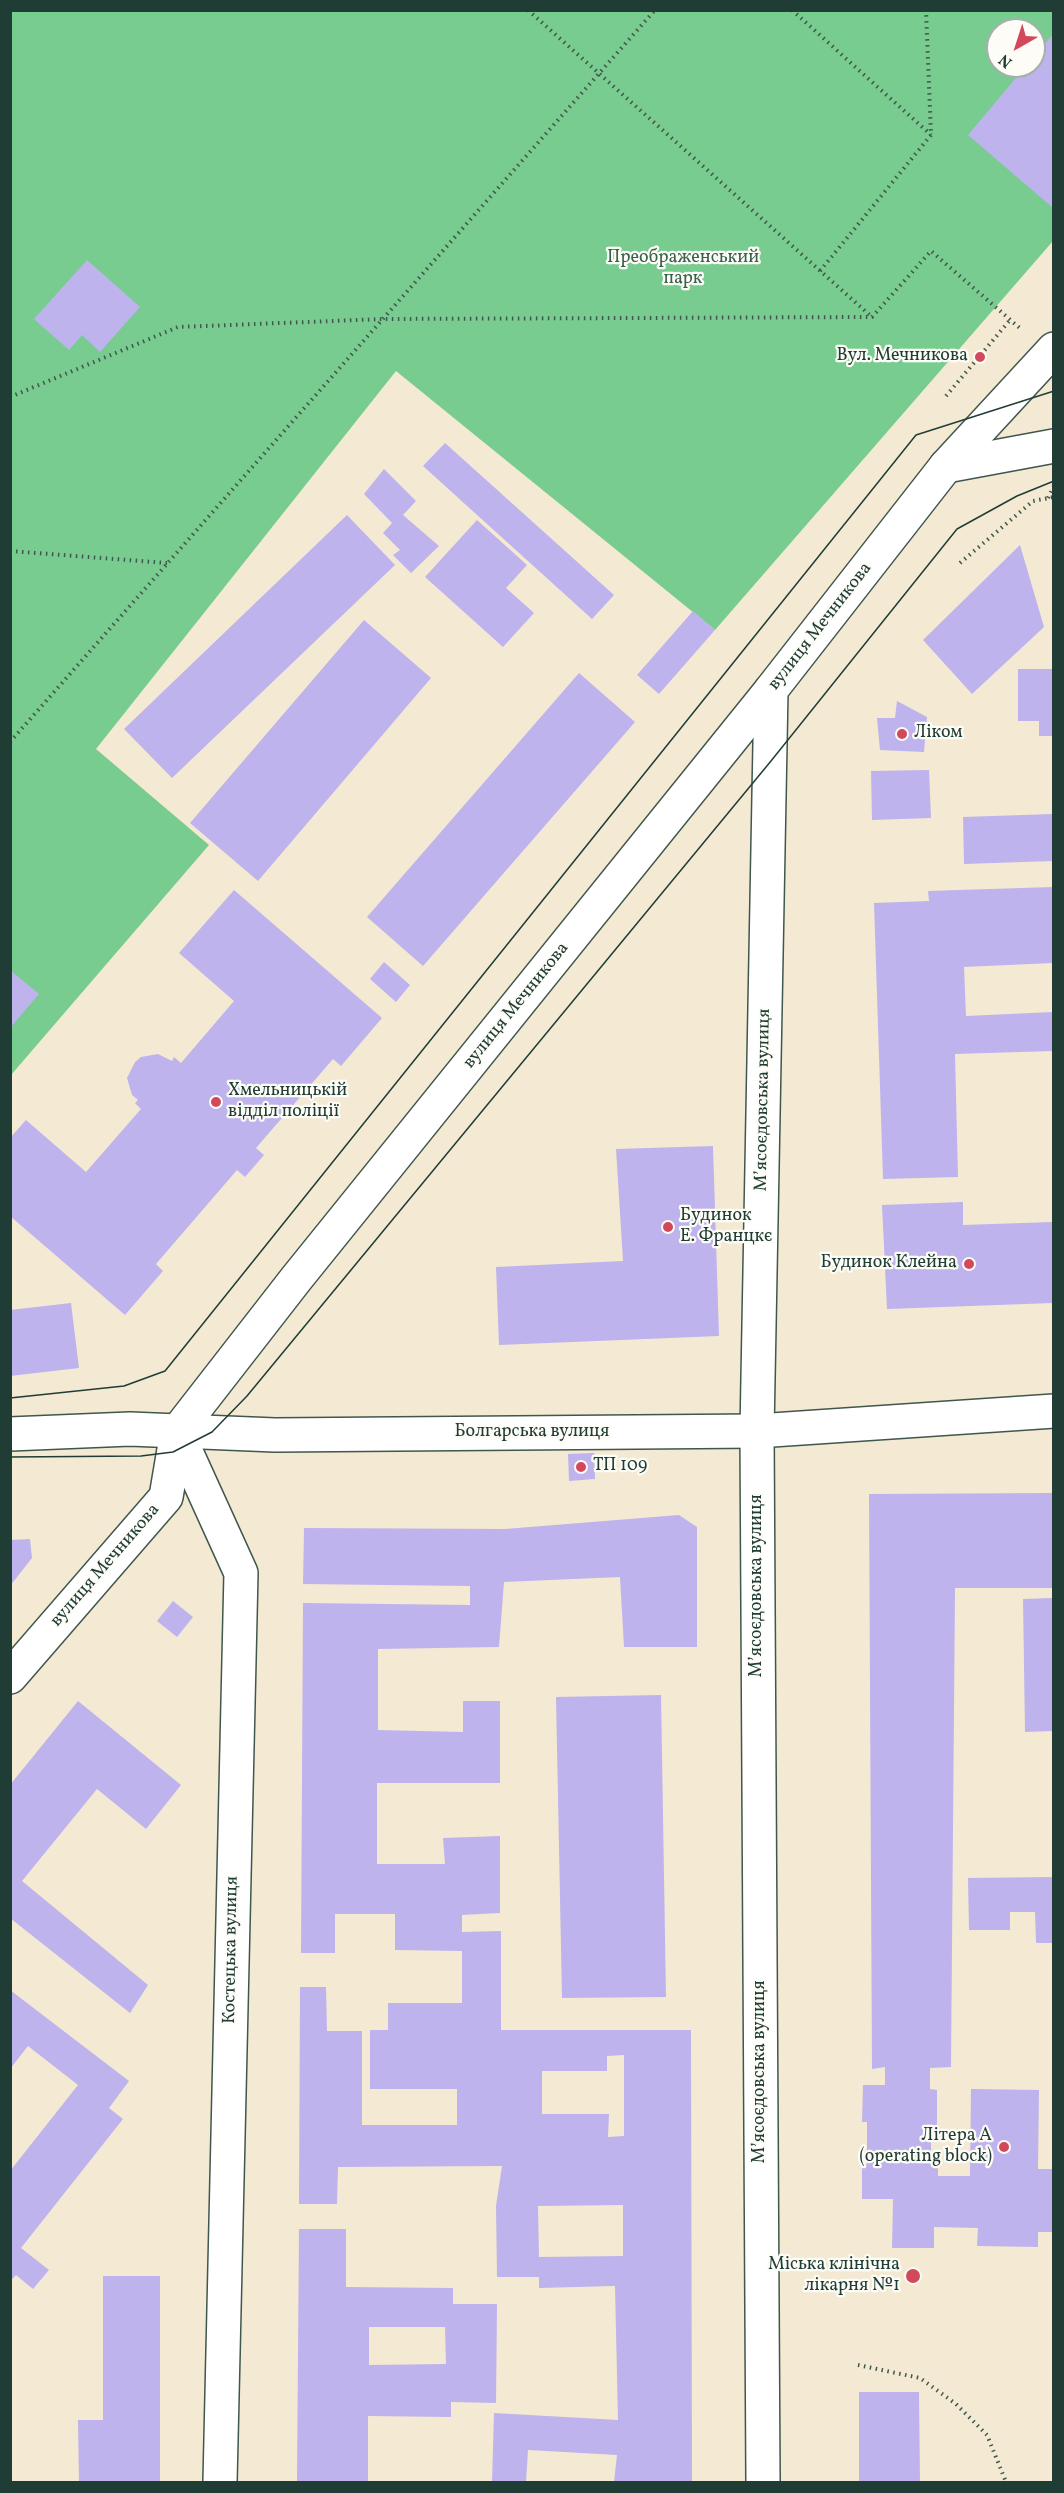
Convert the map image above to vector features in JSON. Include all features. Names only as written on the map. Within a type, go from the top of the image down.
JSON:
[{"type":"main road","name":"вулиця Мечникова","points":[[10,1677],[166,1497],[177,1432],[296,1279],[771,690],[946,466],[1051,352]]},
{"type":"main road","points":[[946,466],[1053,446]]},
{"type":"main road","name":"Мʼясоєдовська вулиця","points":[[763,2482],[757,1431],[771,690]]},
{"type":"main road","name":"Болгарська вулиця","points":[[10,1434],[130,1428],[275,1435],[757,1431],[1053,1411]]},
{"type":"main road","name":"Костецька вулиця","points":[[177,1432],[241,1573],[220,2482]]},
{"type":"path","points":[[528,10],[872,317]]},
{"type":"path","points":[[10,742],[655,10]]},
{"type":"path","points":[[792,10],[931,135]]},
{"type":"path","points":[[820,271],[931,135],[926,10]]},
{"type":"path","points":[[10,397],[178,327],[384,319],[872,317],[931,251],[1010,320],[1051,352]]},
{"type":"path","points":[[946,396],[1010,320]]},
{"type":"path","points":[[1048,498],[1053,486]]},
{"type":"path","points":[[960,563],[1033,501],[1053,496]]},
{"type":"path","points":[[10,551],[168,563]]},
{"type":"path","points":[[858,2365],[920,2378],[956,2404],[987,2435],[1006,2482]]},
{"type":"green space","name":"Преображенський парк","points":[[11,11],[1053,11],[1053,241],[715,630],[396,371],[96,749],[209,845],[11,1075]]},
{"type":"building","points":[[1053,34],[1053,208],[968,135],[1016,78],[1046,78],[1046,42]]},
{"type":"building","points":[[87,260],[140,307],[100,352],[82,335],[69,350],[34,319]]},
{"type":"building","points":[[445,443],[614,595],[592,619],[423,466]]},
{"type":"building","points":[[384,469],[416,501],[403,515],[439,546],[411,573],[393,555],[400,550],[383,533],[392,523],[364,494]]},
{"type":"building","points":[[347,515],[395,565],[172,778],[124,729]]},
{"type":"building","points":[[477,520],[527,565],[506,588],[534,613],[503,647],[425,577]]},
{"type":"building","points":[[1020,545],[1044,627],[972,694],[923,640]]},
{"type":"building","points":[[693,611],[715,630],[659,694],[637,675]]},
{"type":"building","points":[[364,620],[431,678],[258,881],[190,823]]},
{"type":"building","points":[[1018,669],[1053,669],[1053,736],[1039,736],[1039,721],[1018,721]]},
{"type":"building","points":[[579,673],[635,722],[423,966],[367,917]]},
{"type":"building","name":"Ліком","points":[[897,701],[927,717],[924,752],[880,750],[877,718],[895,718]]},
{"type":"building","points":[[929,770],[931,818],[872,820],[871,771]]},
{"type":"building","points":[[1053,814],[1053,861],[964,864],[963,817]]},
{"type":"building","points":[[1053,887],[1053,963],[964,967],[966,1016],[1053,1012],[1053,1051],[955,1054],[958,1177],[883,1179],[874,903],[929,901],[928,891]]},
{"type":"building","name":"Хмельницькій відділ поліції","points":[[234,890],[382,1018],[341,1066],[333,1059],[256,1148],[264,1155],[245,1177],[237,1170],[156,1264],[163,1271],[125,1315],[10,1216],[10,1138],[26,1120],[86,1172],[141,1109],[135,1103],[138,1100],[132,1095],[127,1078],[135,1062],[141,1057],[158,1054],[172,1061],[174,1057],[181,1063],[234,1001],[179,953]]},
{"type":"building","points":[[384,962],[410,985],[396,1002],[370,979]]},
{"type":"building","points":[[10,970],[39,994],[10,1028]]},
{"type":"building","name":"Будинок Е. Францкє","points":[[713,1146],[719,1336],[499,1345],[496,1267],[623,1261],[616,1149]]},
{"type":"building","name":"Будинок Клейна","points":[[963,1202],[963,1225],[1053,1222],[1053,1303],[887,1309],[882,1205]]},
{"type":"building","points":[[71,1303],[79,1368],[10,1376],[10,1310]]},
{"type":"building","name":"ТП 109","points":[[594,1453],[595,1479],[569,1481],[568,1454]]},
{"type":"building","points":[[1053,1493],[1053,1588],[955,1588],[951,2067],[930,2068],[930,2089],[937,2090],[937,2131],[931,2130],[931,2167],[938,2167],[938,2176],[970,2176],[971,2089],[1039,2090],[1038,2169],[1053,2169],[1053,2232],[1038,2232],[1038,2247],[977,2246],[978,2228],[934,2227],[934,2248],[892,2248],[893,2199],[862,2199],[862,2164],[867,2164],[867,2122],[862,2122],[863,2085],[885,2085],[885,2067],[872,2069],[869,1494]]},
{"type":"building","points":[[679,1515],[697,1527],[697,1647],[624,1647],[620,1577],[504,1582],[499,1647],[378,1649],[378,1730],[463,1732],[463,1701],[500,1701],[500,1783],[377,1783],[377,1864],[445,1864],[443,1838],[500,1836],[500,1913],[462,1915],[462,1932],[501,1931],[501,2030],[691,2030],[692,2482],[614,2482],[617,2455],[528,2450],[526,2482],[492,2482],[494,2413],[618,2420],[615,2286],[539,2288],[539,2277],[497,2277],[496,2206],[502,2166],[338,2167],[337,2204],[299,2204],[300,1987],[326,1987],[327,2031],[362,2031],[362,2125],[457,2125],[457,2089],[370,2089],[370,2030],[388,2030],[388,2003],[462,2003],[462,1951],[395,1950],[395,1914],[335,1914],[335,1953],[301,1953],[303,1603],[470,1605],[470,1586],[303,1584],[304,1528],[505,1529]],"holes":[[[624,2055],[624,2136],[608,2137],[609,2114],[542,2114],[542,2071],[607,2071],[607,2056]],[[623,2205],[623,2256],[539,2257],[538,2206]]]},
{"type":"building","points":[[30,1539],[32,1558],[10,1586],[10,1540]]},
{"type":"building","points":[[1053,1598],[1053,1731],[1025,1732],[1023,1599]]},
{"type":"building","points":[[173,1601],[193,1617],[177,1637],[157,1621]]},
{"type":"building","points":[[661,1695],[666,1997],[562,1998],[556,1697]]},
{"type":"building","points":[[78,1701],[181,1785],[146,1829],[97,1789],[22,1881],[148,1985],[130,2013],[10,1918],[10,1785]]},
{"type":"building","points":[[1053,1877],[1053,1943],[1036,1943],[1035,1912],[1010,1912],[1010,1930],[969,1930],[968,1878]]},
{"type":"building","points":[[10,1990],[129,2081],[109,2108],[123,2119],[21,2248],[49,2270],[33,2289],[16,2275],[10,2281],[10,2171],[78,2085],[28,2046],[10,2069]]},
{"type":"building","points":[[299,2229],[346,2229],[346,2287],[453,2288],[453,2304],[497,2304],[496,2403],[451,2402],[451,2417],[368,2416],[368,2482],[297,2482]],"holes":[[[369,2327],[445,2327],[446,2364],[369,2365]]]},
{"type":"building","points":[[103,2276],[160,2276],[160,2482],[79,2482],[78,2420],[103,2420]]},
{"type":"building","points":[[859,2392],[919,2392],[920,2482],[859,2482]]},
{"type":"tram line","points":[[10,1398],[124,1386],[165,1371],[916,435],[1054,391]]},
{"type":"tram line","points":[[10,1457],[141,1456],[173,1452],[212,1432],[247,1396],[771,761],[957,529],[1017,496],[1054,481]]},
{"type":"place","name":"Вул. Мечникова","points":[[980,357]]},
{"type":"place","name":"Ліком","points":[[902,734]]},
{"type":"place","name":"Хмельницькій відділ поліції","points":[[216,1102]]},
{"type":"place","name":"Будинок Е. Францкє","points":[[668,1227]]},
{"type":"place","name":"Будинок Клейна","points":[[969,1264]]},
{"type":"place","name":"ТП 109","points":[[581,1467]]},
{"type":"place","name":"Літера А (operating block)","points":[[1004,2147]]},
{"type":"place","name":"Міська клінічна лікарня №1","points":[[913,2276]]}]
